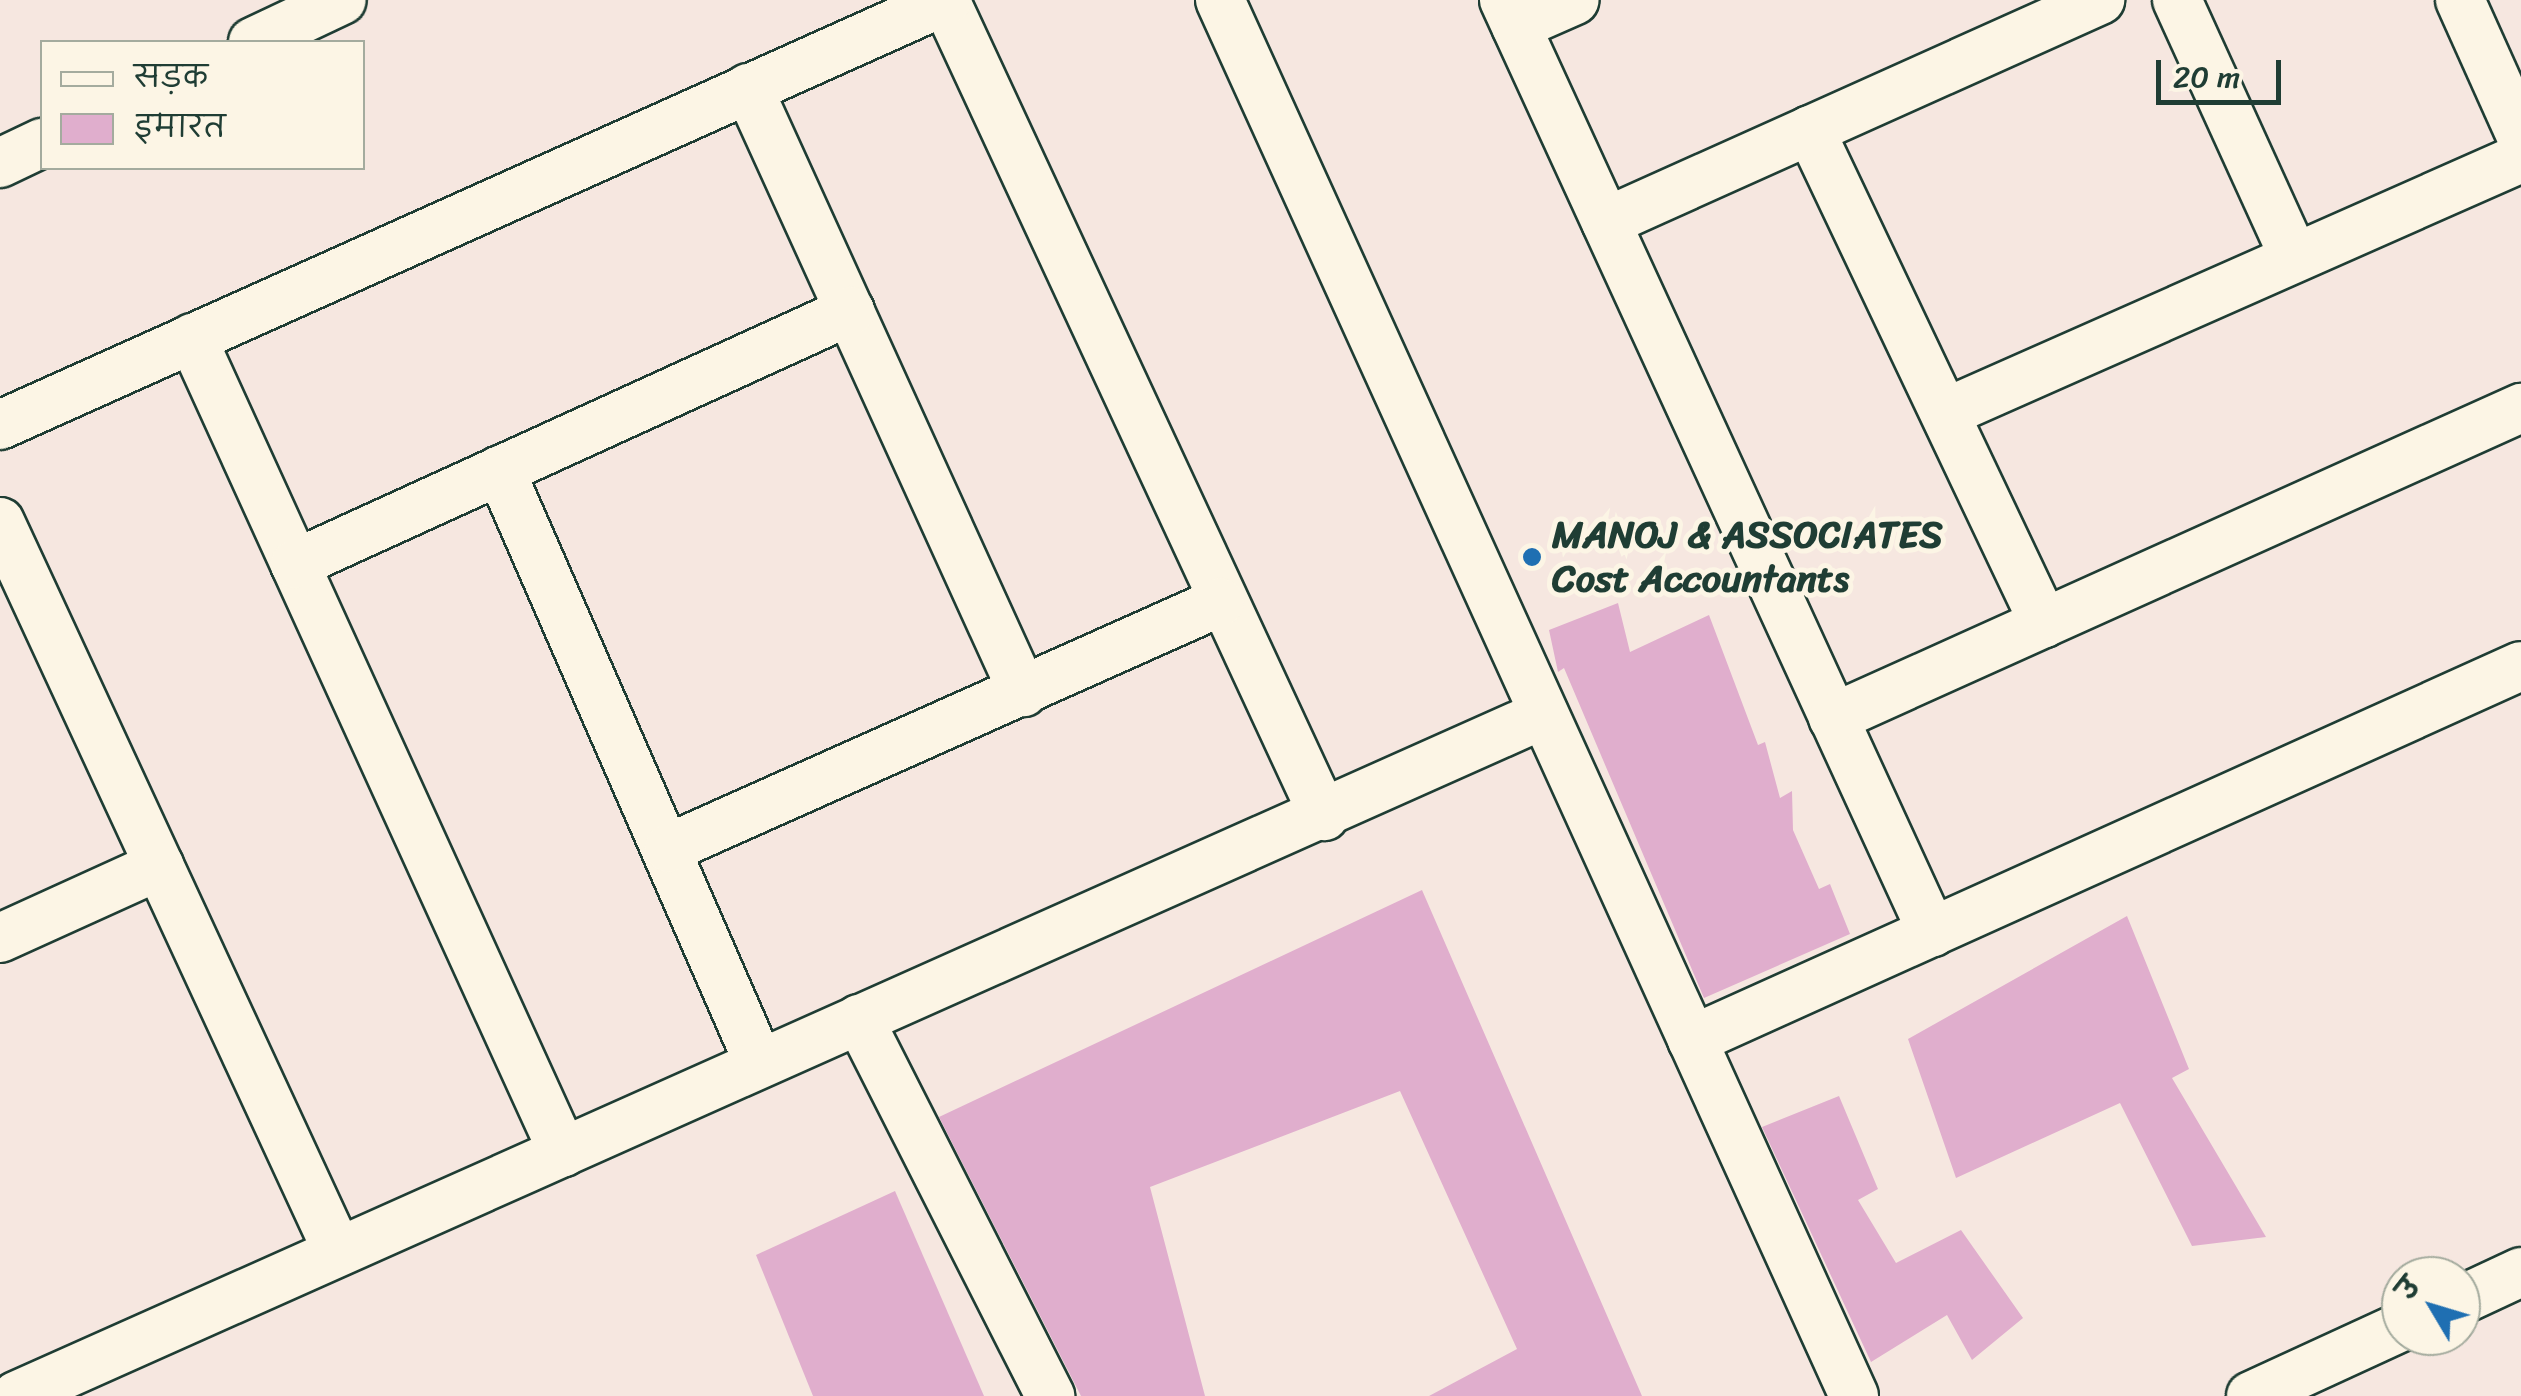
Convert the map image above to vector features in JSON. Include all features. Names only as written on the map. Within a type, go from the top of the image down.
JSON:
[{"type":"street","points":[[256,40],[342,0]]},
{"type":"street","points":[[0,425],[946,0],[1220,602],[1324,816]]},
{"type":"street","points":[[1220,0],[1854,1396]]},
{"type":"street","points":[[1576,0],[1510,13],[1932,932]]},
{"type":"street","points":[[1606,222],[2100,0]]},
{"type":"street","points":[[2177,0],[2293,254]]},
{"type":"street","points":[[2460,0],[2521,136]]},
{"type":"street","points":[[748,88],[1023,692]]},
{"type":"street","points":[[1810,130],[2044,624]]},
{"type":"street","points":[[0,163],[40,143]]},
{"type":"street","points":[[1945,413],[2293,254],[2521,158]]},
{"type":"street","points":[[295,564],[850,311]]},
{"type":"street","points":[[192,338],[563,1152]]},
{"type":"street","points":[[1834,718],[2521,408]]},
{"type":"street","points":[[500,470],[760,1062]]},
{"type":"street","points":[[0,522],[338,1252]]},
{"type":"street","points":[[669,848],[1220,602]]},
{"type":"street","points":[[1692,1040],[2521,666]]},
{"type":"street","points":[[16,1396],[760,1062],[1324,816],[1544,714]]},
{"type":"street","points":[[0,938],[158,866]]},
{"type":"street","points":[[859,1019],[1050,1396]]},
{"type":"street","points":[[2481,1291],[2521,1272]]},
{"type":"street","points":[[2251,1396],[2381,1336]]},
{"type":"building","points":[[1618,603],[1630,652],[1709,615],[1758,745],[1765,742],[1780,798],[1792,791],[1793,830],[1819,889],[1830,884],[1850,934],[1704,998],[1564,668],[1558,672],[1549,630]]},
{"type":"building","points":[[1422,890],[1642,1396],[1429,1396],[1517,1349],[1400,1091],[1150,1187],[1205,1396],[1081,1396],[939,1117]]},
{"type":"building","points":[[2127,916],[2189,1069],[2172,1078],[2266,1237],[2192,1246],[2120,1103],[1956,1178],[1908,1039]]},
{"type":"building","points":[[1839,1096],[1878,1189],[1858,1200],[1896,1263],[1961,1230],[2023,1318],[1972,1360],[1947,1315],[1871,1362],[1762,1127]]},
{"type":"building","points":[[895,1191],[984,1396],[813,1396],[756,1255]]},
{"type":"place","name":"MANOJ & ASSOCIATES Cost Accountants","points":[[1532,557]]}]
